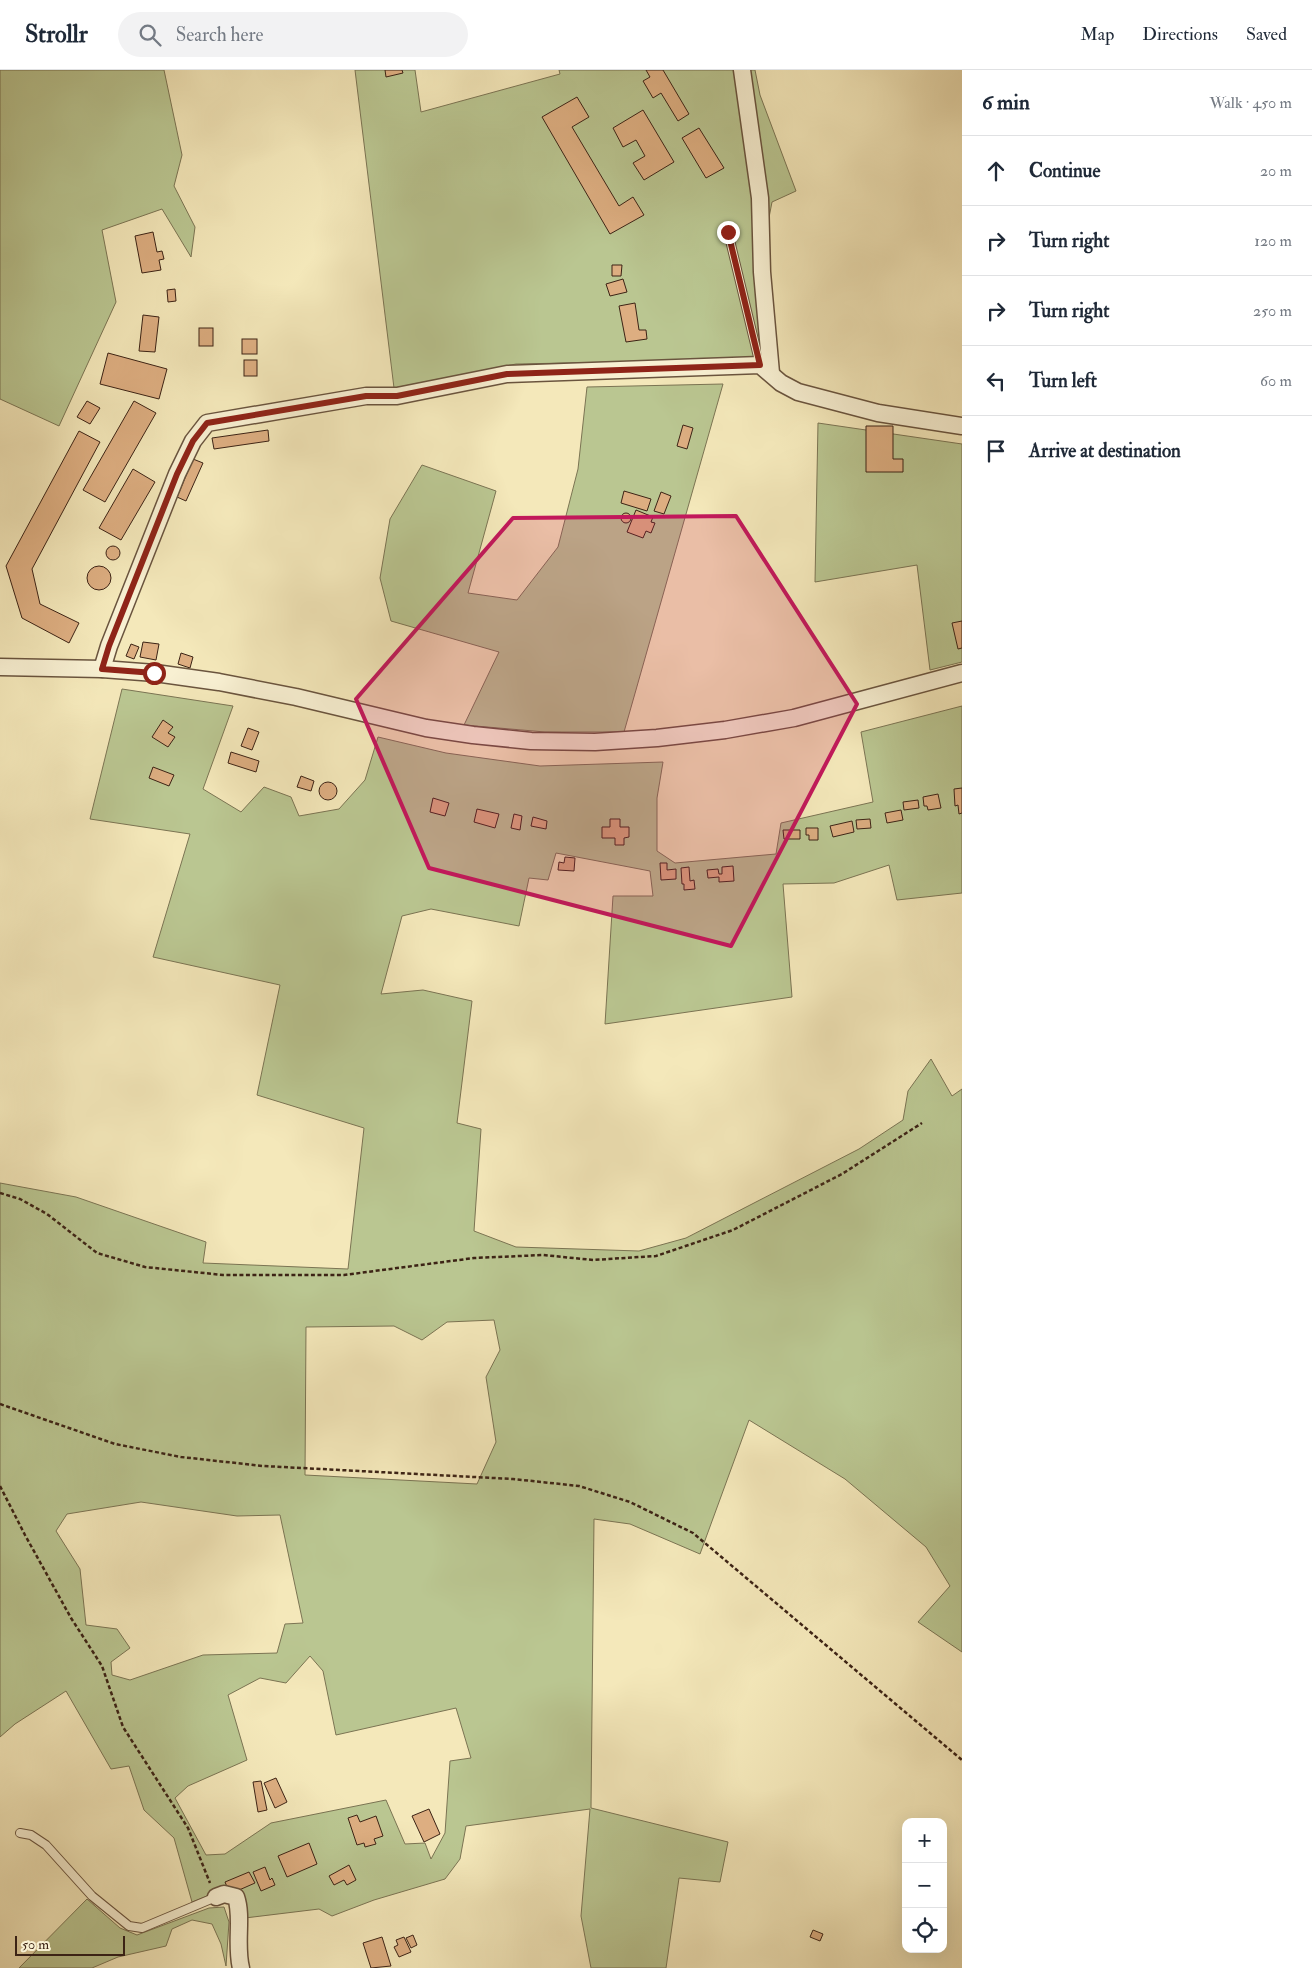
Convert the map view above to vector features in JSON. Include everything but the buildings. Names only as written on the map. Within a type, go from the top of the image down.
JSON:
[{"type":"street","points":[[742,70],[760,198],[766,369]]},
{"type":"street","points":[[102,669],[109,646],[177,474],[193,441],[207,423],[366,396],[397,396],[507,374],[766,369],[781,383],[798,392],[878,413],[962,426]]},
{"type":"street","points":[[0,667],[102,669],[154,673],[219,682],[296,697],[426,728],[464,734],[531,741],[595,742],[657,738],[725,730],[794,718],[962,673]]},
{"type":"street","points":[[216,1897],[224,1894],[236,1897],[239,1905],[237,1954],[240,1968]]},
{"type":"lane","points":[[728,232],[766,369]]},
{"type":"lane","points":[[20,1833],[31,1835],[46,1845],[92,1896],[129,1926],[142,1928],[216,1897]]},
{"type":"path","points":[[0,1193],[20,1199],[46,1214],[97,1253],[144,1267],[223,1275],[344,1275],[474,1258],[543,1255],[593,1260],[656,1256],[733,1230],[842,1174],[922,1123]]},
{"type":"path","points":[[0,1404],[115,1444],[181,1457],[263,1466],[513,1480],[579,1486],[630,1502],[693,1532],[962,1760]]},
{"type":"path","points":[[0,1486],[24,1535],[71,1618],[102,1666],[123,1727],[188,1828],[216,1897]]},
{"type":"highlighted area","points":[[736,516],[857,704],[731,946],[429,868],[356,699],[513,518]]},
{"type":"green space","points":[[0,70],[164,70],[182,155],[174,186],[195,227],[191,257],[162,209],[102,230],[116,302],[59,426],[0,399]]},
{"type":"green space","points":[[355,70],[415,70],[421,112],[560,74],[559,70],[755,70],[760,95],[796,191],[772,202],[762,254],[768,359],[516,364],[394,388]]},
{"type":"green space","points":[[723,384],[624,732],[545,732],[464,725],[499,652],[391,621],[380,578],[390,519],[422,465],[496,491],[468,593],[517,600],[558,547],[578,469],[587,387]]},
{"type":"green space","points":[[818,423],[962,444],[962,662],[930,670],[917,565],[815,582]]},
{"type":"green space","points":[[122,689],[233,706],[203,789],[241,812],[264,787],[291,797],[299,816],[339,809],[365,780],[378,737],[446,753],[540,766],[663,762],[657,798],[657,851],[675,863],[776,854],[781,823],[873,802],[861,732],[962,706],[962,893],[897,900],[889,865],[834,883],[783,884],[792,997],[605,1024],[613,896],[653,896],[650,871],[556,853],[548,880],[529,878],[519,926],[431,909],[402,916],[381,994],[423,990],[472,1001],[457,1123],[481,1129],[474,1231],[516,1247],[639,1251],[686,1238],[859,1149],[903,1120],[908,1091],[931,1059],[952,1096],[962,1089],[962,1652],[918,1622],[950,1586],[926,1547],[845,1479],[749,1420],[700,1554],[630,1524],[594,1519],[591,1808],[728,1842],[720,1882],[679,1878],[666,1968],[591,1968],[581,1916],[590,1809],[466,1826],[460,1859],[445,1879],[374,1900],[332,1916],[319,1909],[245,1918],[244,1895],[234,1895],[224,1889],[192,1902],[174,1838],[144,1810],[129,1766],[111,1769],[66,1691],[15,1724],[0,1737],[0,1183],[76,1197],[206,1242],[203,1263],[348,1269],[364,1128],[257,1095],[280,985],[153,957],[190,834],[90,819]],"holes":[[[494,1320],[500,1350],[486,1377],[496,1442],[477,1484],[305,1475],[306,1327],[394,1326],[422,1340],[447,1322]],[[141,1502],[237,1516],[280,1515],[303,1623],[285,1624],[277,1653],[203,1655],[130,1680],[112,1675],[111,1662],[130,1648],[117,1629],[86,1625],[80,1569],[56,1531],[67,1514]],[[310,1656],[323,1671],[336,1735],[456,1708],[471,1758],[450,1761],[445,1833],[431,1859],[425,1843],[405,1844],[386,1800],[271,1823],[225,1854],[206,1855],[175,1798],[188,1786],[247,1760],[228,1695],[260,1678],[286,1683]]]},
{"type":"green space","points":[[87,1899],[120,1928],[137,1935],[209,1908],[224,1907],[229,1922],[226,1966],[221,1944],[212,1924],[192,1920],[172,1929],[166,1946],[118,1957],[92,1968],[19,1968]]},
{"type":"route","points":[[154,673],[102,669],[109,646],[177,474],[193,441],[207,423],[366,396],[397,396],[507,374],[760,365],[728,232]]}]
